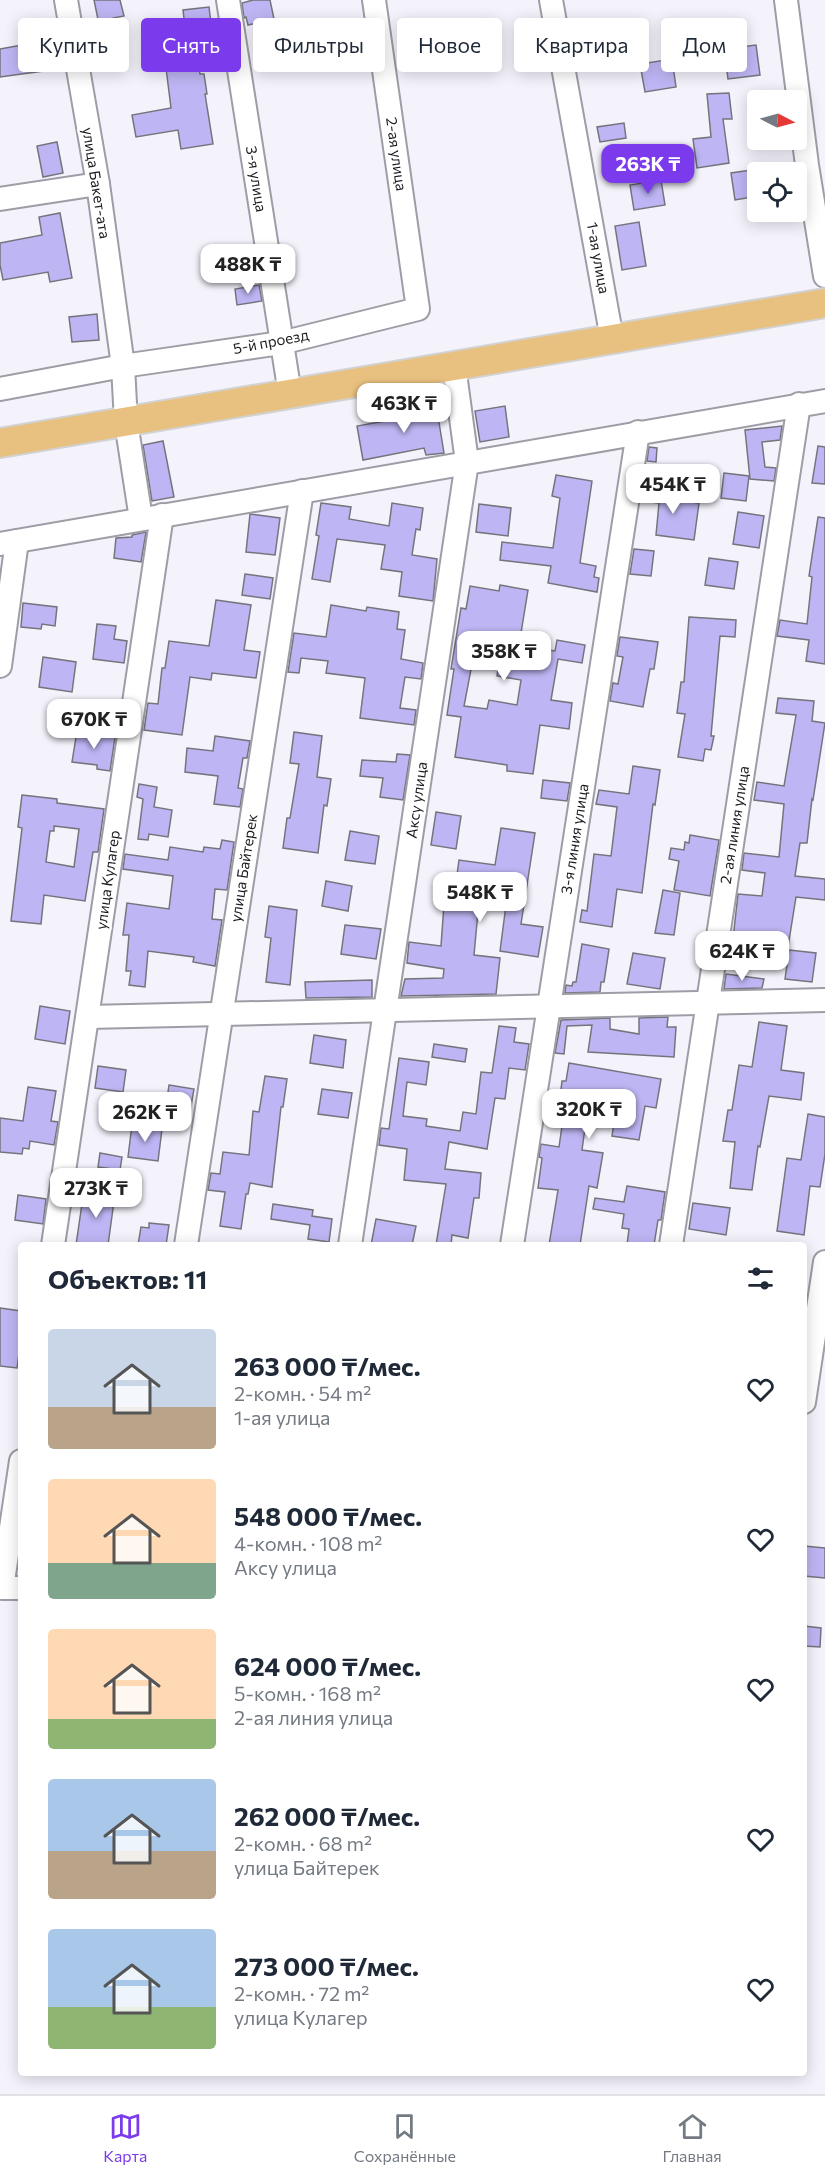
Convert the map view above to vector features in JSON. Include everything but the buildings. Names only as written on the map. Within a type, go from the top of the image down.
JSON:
[{"type":"main road","points":[[0,443],[825,303]]},
{"type":"street","name":"улица Бакет-ата","points":[[66,0],[98,184],[123,366],[126,422]]},
{"type":"street","name":"3-я улица","points":[[228,0],[290,394]]},
{"type":"street","name":"2-ая улица","points":[[374,0],[418,309]]},
{"type":"street","name":"1-ая улица","points":[[551,0],[612,339]]},
{"type":"street","points":[[786,0],[807,165],[825,276]]},
{"type":"street","points":[[0,199],[98,184]]},
{"type":"street","name":"5-й проезд","points":[[0,389],[123,366],[281,343],[418,309]]},
{"type":"street","name":"Аксу улица","points":[[350,1242],[467,462],[454,366]]},
{"type":"street","points":[[0,666],[9,542],[825,401]]},
{"type":"street","name":"2-ая линия улица","points":[[670,1242],[799,404]]},
{"type":"street","name":"улица Кулагер","points":[[53,1242],[88,1017],[152,517],[126,422]]},
{"type":"street","name":"3-я линия улица","points":[[512,1242],[638,432]]},
{"type":"street","name":"улица Байтерек","points":[[186,1242],[302,491]]},
{"type":"street","points":[[88,1017],[825,1000]]},
{"type":"street","points":[[807,1382],[825,1262]]},
{"type":"street","points":[[11,1588],[18,1499]]}]
